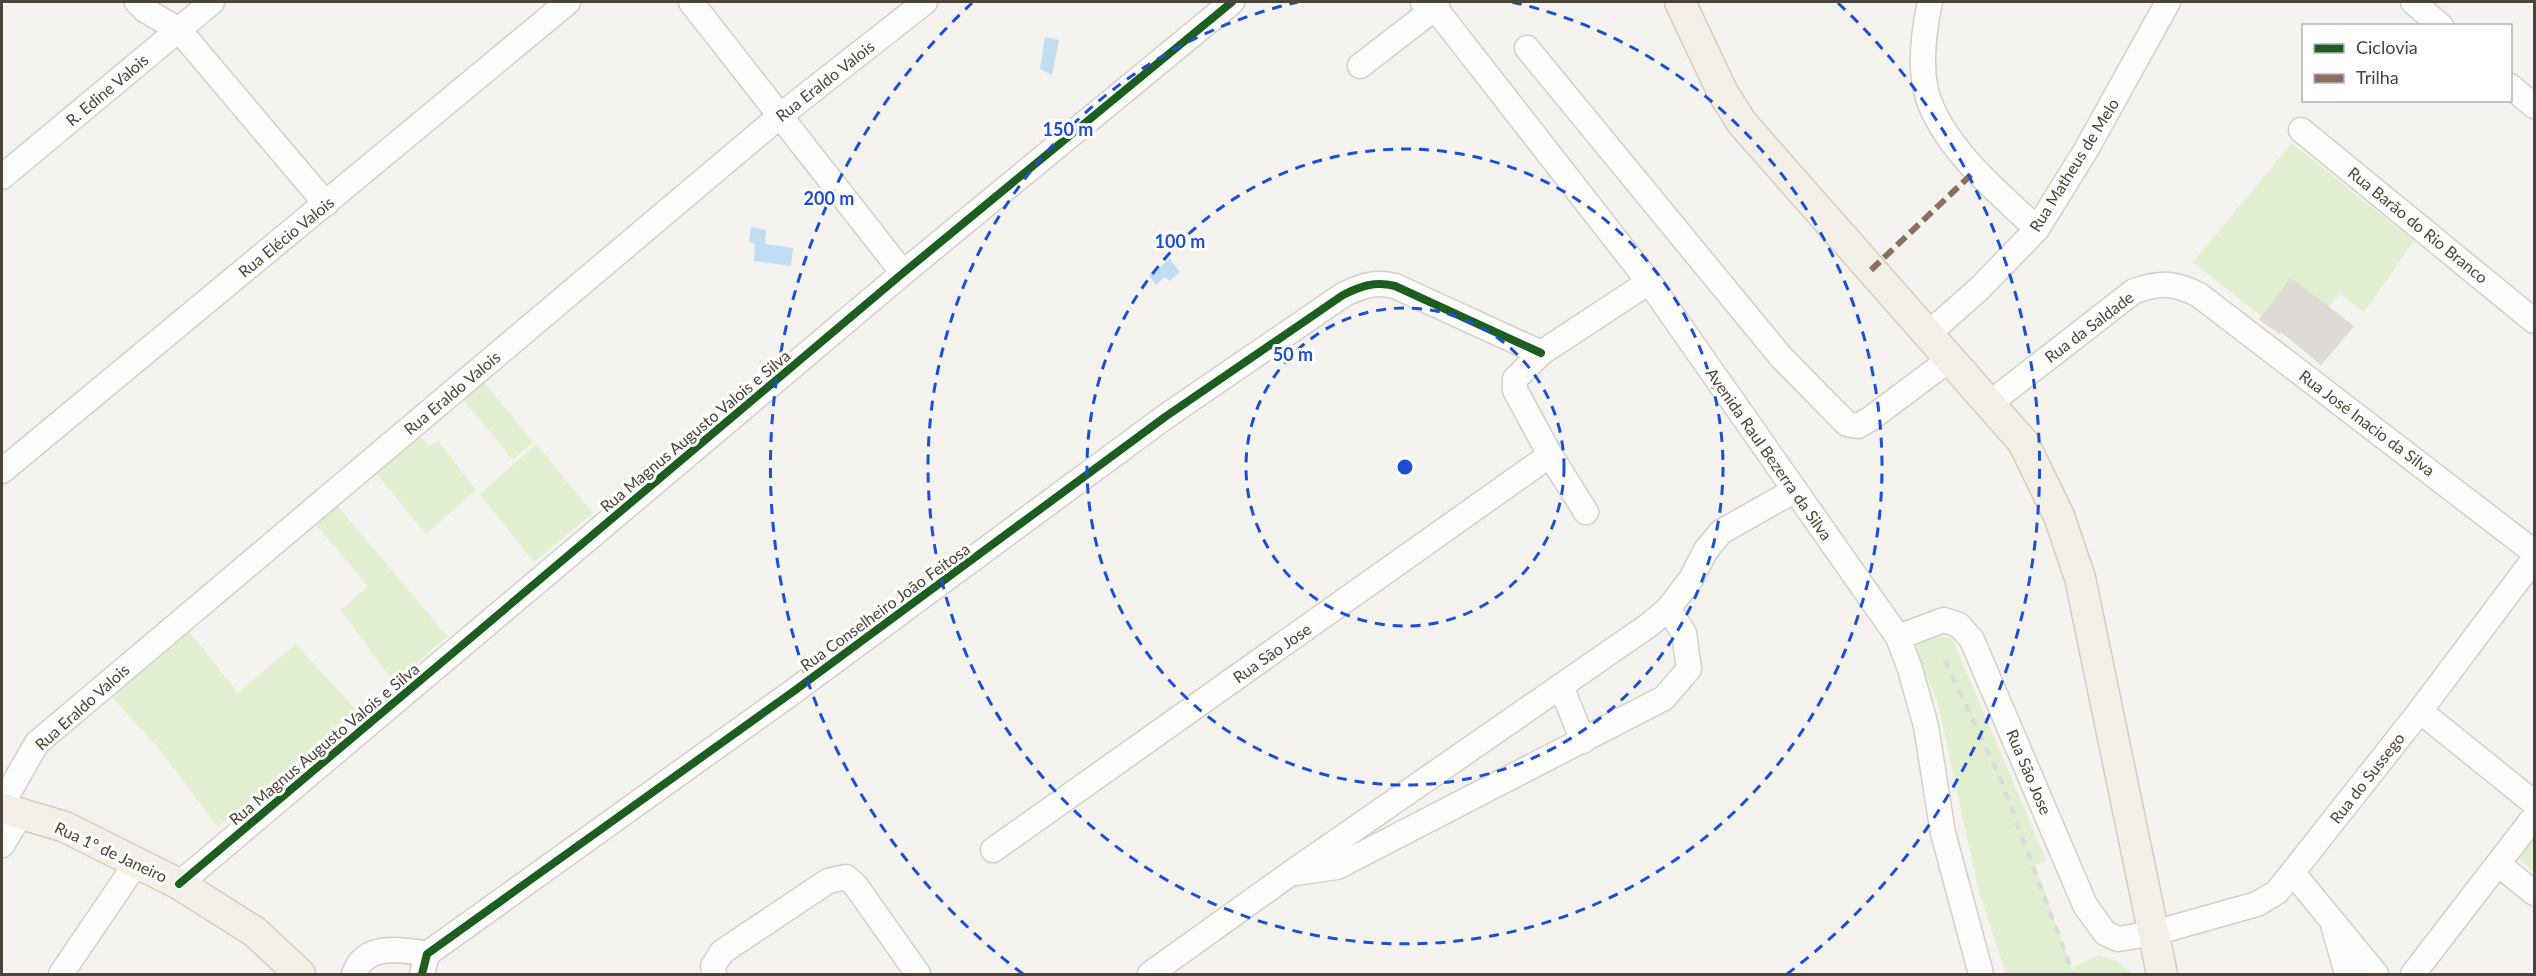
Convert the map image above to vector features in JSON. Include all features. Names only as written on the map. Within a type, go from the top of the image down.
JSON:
[{"type":"main road","points":[[1680,2],[1723,93],[1742,123],[2023,442],[2059,516],[2080,578],[2162,975]]},
{"type":"main road","name":"Rua 1º de Janeiro","points":[[8,809],[65,827],[179,884],[255,932],[300,975]]},
{"type":"street","points":[[137,2],[145,10],[179,30],[326,204]]},
{"type":"street","name":"R. Edine Valois","points":[[2,177],[212,2]]},
{"type":"street","name":"Rua Elécio Valois","points":[[2,471],[568,2]]},
{"type":"street","points":[[692,2],[903,273]]},
{"type":"street","name":"Rua Eraldo Valois","points":[[2,845],[8,809],[37,743],[780,116],[925,2]]},
{"type":"street","name":"Rua Magnus Augusto Valois e Silva","points":[[179,884],[903,273],[1232,2]]},
{"type":"street","points":[[1930,2],[1924,74],[1928,96],[1936,117],[1975,171],[2037,229]]},
{"type":"street","name":"Rua Matheus de Melo","points":[[1929,333],[1978,289],[2037,229],[2086,150],[2169,2]]},
{"type":"street","points":[[2413,2],[2439,24]]},
{"type":"street","points":[[1360,66],[1432,4]]},
{"type":"street","name":"Avenida Raul Bezerra da Silva","points":[[1432,4],[1649,282],[1898,638],[1910,669],[1926,726],[1943,833],[1981,975]]},
{"type":"street","points":[[1527,48],[1781,357],[1847,424],[1858,426],[1870,419],[1950,359]]},
{"type":"street","points":[[2512,87],[2535,106]]},
{"type":"street","name":"Rua Barão do Rio Branco","points":[[2301,130],[2535,321]]},
{"type":"street","points":[[1586,512],[1550,455],[1515,390],[1515,379],[1541,353],[1649,282]]},
{"type":"street","name":"Rua Conselheiro João Feitosa","points":[[354,975],[356,967],[382,950],[401,949],[424,964],[1166,417],[1343,295],[1362,286],[1383,283],[1395,286],[1541,353]]},
{"type":"street","name":"Rua da Saldade","points":[[1990,403],[2134,291],[2152,285],[2177,284],[2199,295]]},
{"type":"street","name":"Rua José Inacio da Silva","points":[[2199,295],[2535,552]]},
{"type":"street","name":"Rua São Jose","points":[[993,850],[1550,455]]},
{"type":"street","points":[[1150,975],[1291,873],[1649,625],[1668,609],[1691,579],[1706,550],[1721,532],[1795,490]]},
{"type":"street","name":"Rua do Sussego","points":[[2154,933],[2257,904],[2277,892],[2420,711],[2535,559]]},
{"type":"street","points":[[1291,873],[1337,867],[1664,698],[1689,669],[1684,633],[1668,609]]},
{"type":"street","name":"Rua São Jose","points":[[1898,638],[1944,621],[1959,625],[1972,640],[2085,905],[2105,933],[2118,939],[2154,933]]},
{"type":"street","points":[[1561,686],[1583,741]]},
{"type":"street","points":[[2420,711],[2535,803]]},
{"type":"street","points":[[2413,975],[2535,817]]},
{"type":"street","points":[[62,975],[137,862]]},
{"type":"street","points":[[2498,864],[2535,893]]},
{"type":"street","points":[[2293,873],[2376,975]]},
{"type":"street","points":[[714,975],[713,966],[722,952],[828,881],[846,878],[856,886],[918,975]]},
{"type":"street","points":[[2332,920],[2347,975]]},
{"type":"green space","points":[[2292,143],[2414,241],[2364,312],[2340,294],[2295,343],[2193,262]]},
{"type":"green space","points":[[482,380],[533,442],[513,460],[461,397]]},
{"type":"green space","points":[[416,432],[429,446],[438,441],[476,490],[426,534],[373,469]]},
{"type":"green space","points":[[536,444],[593,513],[534,562],[480,494]]},
{"type":"green space","points":[[334,502],[447,636],[394,683],[341,610],[368,586],[312,520]]},
{"type":"green space","points":[[187,629],[238,693],[296,644],[356,710],[218,827],[160,750],[111,696]]},
{"type":"green space","points":[[1926,635],[1952,638],[2046,860],[2035,866],[2074,974],[2006,974],[1978,888],[1938,703],[1913,643]]},
{"type":"green space","points":[[2534,835],[2534,872],[2517,857]]},
{"type":"green space","points":[[2099,955],[2116,961],[2133,974],[2076,974],[2073,967]]},
{"type":"water","points":[[1045,37],[1059,40],[1052,75],[1040,69]]},
{"type":"water","points":[[751,227],[766,230],[765,244],[793,248],[791,266],[754,261],[755,244],[749,242]]},
{"type":"water","points":[[1170,259],[1180,272],[1170,281],[1164,277],[1156,285],[1149,275]]},
{"type":"building","points":[[2291,279],[2353,326],[2321,364],[2281,331],[2279,333],[2260,319]]},
{"type":"railway","points":[[1945,661],[2001,780],[2073,974]]},
{"type":"marked path","points":[[1871,270],[1975,171]]},
{"type":"cycle path","points":[[179,884],[903,273],[1232,2]]},
{"type":"cycle path","points":[[422,974],[427,954],[794,691],[1165,417],[1343,295],[1368,285],[1395,286],[1541,353]]}]
